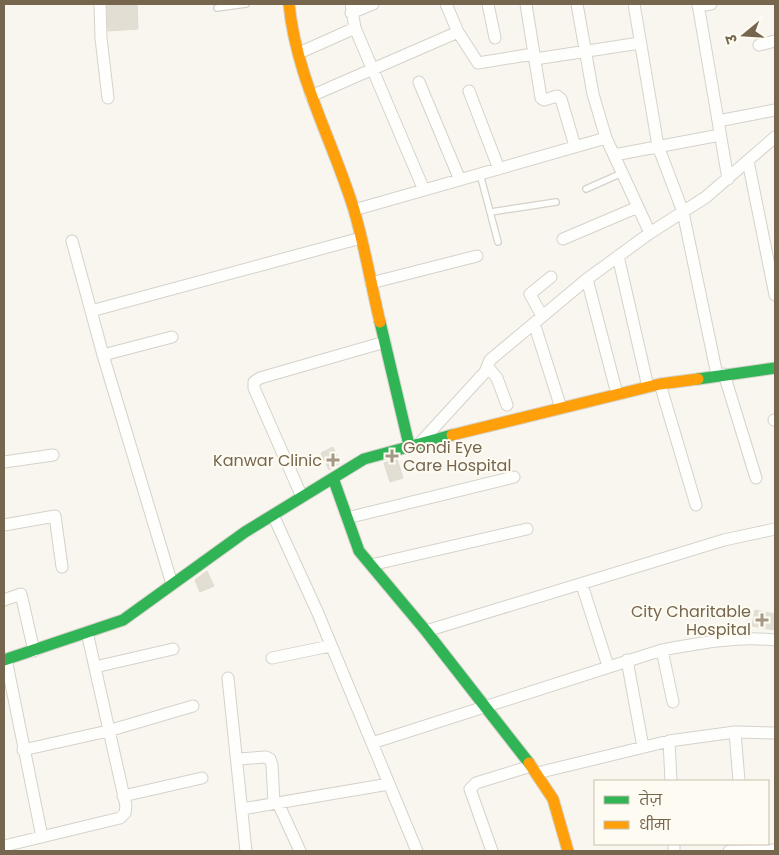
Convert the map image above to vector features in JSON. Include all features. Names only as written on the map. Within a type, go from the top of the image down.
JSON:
[{"type":"street","points":[[100,4],[101,38],[108,98]]},
{"type":"street","points":[[289,4],[292,25],[311,96],[354,210],[385,342],[415,443]]},
{"type":"street","points":[[372,4],[351,8],[355,28],[424,190]]},
{"type":"street","points":[[446,4],[458,32],[478,63],[586,52],[640,43]]},
{"type":"street","points":[[488,4],[495,38]]},
{"type":"street","points":[[526,4],[541,98],[544,100],[557,96],[561,99],[575,146]]},
{"type":"street","points":[[577,4],[593,94],[606,138],[650,233]]},
{"type":"street","points":[[634,4],[658,146],[683,212],[720,375],[756,478]]},
{"type":"street","points":[[711,4],[698,5],[728,179]]},
{"type":"street","points":[[299,53],[355,28]]},
{"type":"street","points":[[311,96],[458,32]]},
{"type":"street","points":[[759,45],[775,41]]},
{"type":"street","points":[[419,82],[460,180]]},
{"type":"street","points":[[469,91],[499,168]]},
{"type":"street","points":[[718,121],[775,110]]},
{"type":"street","points":[[614,155],[720,135]]},
{"type":"street","points":[[415,443],[488,367],[490,360],[587,279],[728,179],[775,137]]},
{"type":"street","points":[[354,210],[606,138]]},
{"type":"street","points":[[748,161],[775,295]]},
{"type":"street","points":[[563,239],[638,207]]},
{"type":"street","points":[[92,311],[361,238]]},
{"type":"street","points":[[72,241],[103,355],[172,584]]},
{"type":"street","points":[[371,283],[477,256]]},
{"type":"street","points":[[618,256],[648,387]]},
{"type":"street","points":[[551,277],[530,294],[561,408]]},
{"type":"street","points":[[587,279],[617,394]]},
{"type":"street","points":[[103,355],[172,337]]},
{"type":"street","points":[[302,497],[264,412],[254,388],[254,382],[260,378],[385,342]]},
{"type":"street","points":[[488,367],[497,378],[507,405]]},
{"type":"street","points":[[42,837],[5,659],[34,651],[122,620],[273,515],[364,459],[415,443],[660,384],[775,368]]},
{"type":"street","points":[[660,384],[696,505]]},
{"type":"street","points":[[4,462],[53,455]]},
{"type":"street","points":[[347,518],[514,477]]},
{"type":"street","points":[[333,478],[359,551],[426,631],[534,769],[553,799],[568,851]]},
{"type":"street","points":[[273,515],[417,851]]},
{"type":"street","points":[[4,525],[55,516],[62,567]]},
{"type":"street","points":[[371,565],[527,529]]},
{"type":"street","points":[[426,631],[582,585],[724,540],[775,530]]},
{"type":"street","points":[[582,585],[608,666]]},
{"type":"street","points":[[4,600],[21,594],[34,651]]},
{"type":"street","points":[[4,846],[120,818],[126,810],[87,632]]},
{"type":"street","points":[[372,744],[484,706],[662,650],[703,642],[750,638],[775,640]]},
{"type":"street","points":[[272,658],[330,646]]},
{"type":"street","points":[[95,667],[173,649]]},
{"type":"street","points":[[662,650],[673,702]]},
{"type":"street","points":[[627,660],[643,747]]},
{"type":"street","points":[[228,678],[238,759],[246,851]]},
{"type":"street","points":[[24,750],[108,731],[194,706]]},
{"type":"street","points":[[492,851],[470,789],[476,783],[669,741],[735,732],[775,733]]},
{"type":"street","points":[[735,732],[739,780]]},
{"type":"street","points":[[669,741],[671,780]]},
{"type":"street","points":[[238,759],[270,759],[276,803],[300,851]]},
{"type":"street","points":[[122,796],[202,778]]},
{"type":"street","points":[[242,809],[389,784]]},
{"type":"street","points":[[729,851],[743,847],[775,850]]},
{"type":"lane","points":[[217,8],[246,4]]},
{"type":"lane","points":[[586,189],[622,173]]},
{"type":"lane","points":[[480,174],[498,242]]},
{"type":"lane","points":[[491,212],[556,202]]},
{"type":"building","points":[[107,4],[137,4],[138,29],[108,31]]},
{"type":"building","points":[[333,447],[340,463],[329,470],[321,453]]},
{"type":"building","points":[[397,459],[403,478],[390,482],[384,463]]},
{"type":"building","points":[[207,571],[214,586],[200,592],[195,580]]},
{"type":"building","points":[[755,610],[775,614],[775,630],[752,626]]},
{"type":"traffic: fast","points":[[380,322],[409,445]]},
{"type":"traffic: fast","points":[[698,379],[775,368]]},
{"type":"traffic: fast","points":[[4,660],[123,620],[245,532],[364,459],[452,435]]},
{"type":"traffic: fast","points":[[333,478],[359,551],[426,631],[529,763]]},
{"type":"traffic: slow","points":[[289,4],[293,31],[307,83],[354,210],[380,322]]},
{"type":"traffic: slow","points":[[452,435],[660,384],[698,379]]},
{"type":"traffic: slow","points":[[529,763],[553,799],[568,851]]},
{"type":"place","name":"Gondi Eye Care Hospital","points":[[392,456]]},
{"type":"place","name":"Kanwar Clinic","points":[[333,460]]},
{"type":"place","name":"City Charitable Hospital","points":[[762,620]]}]
